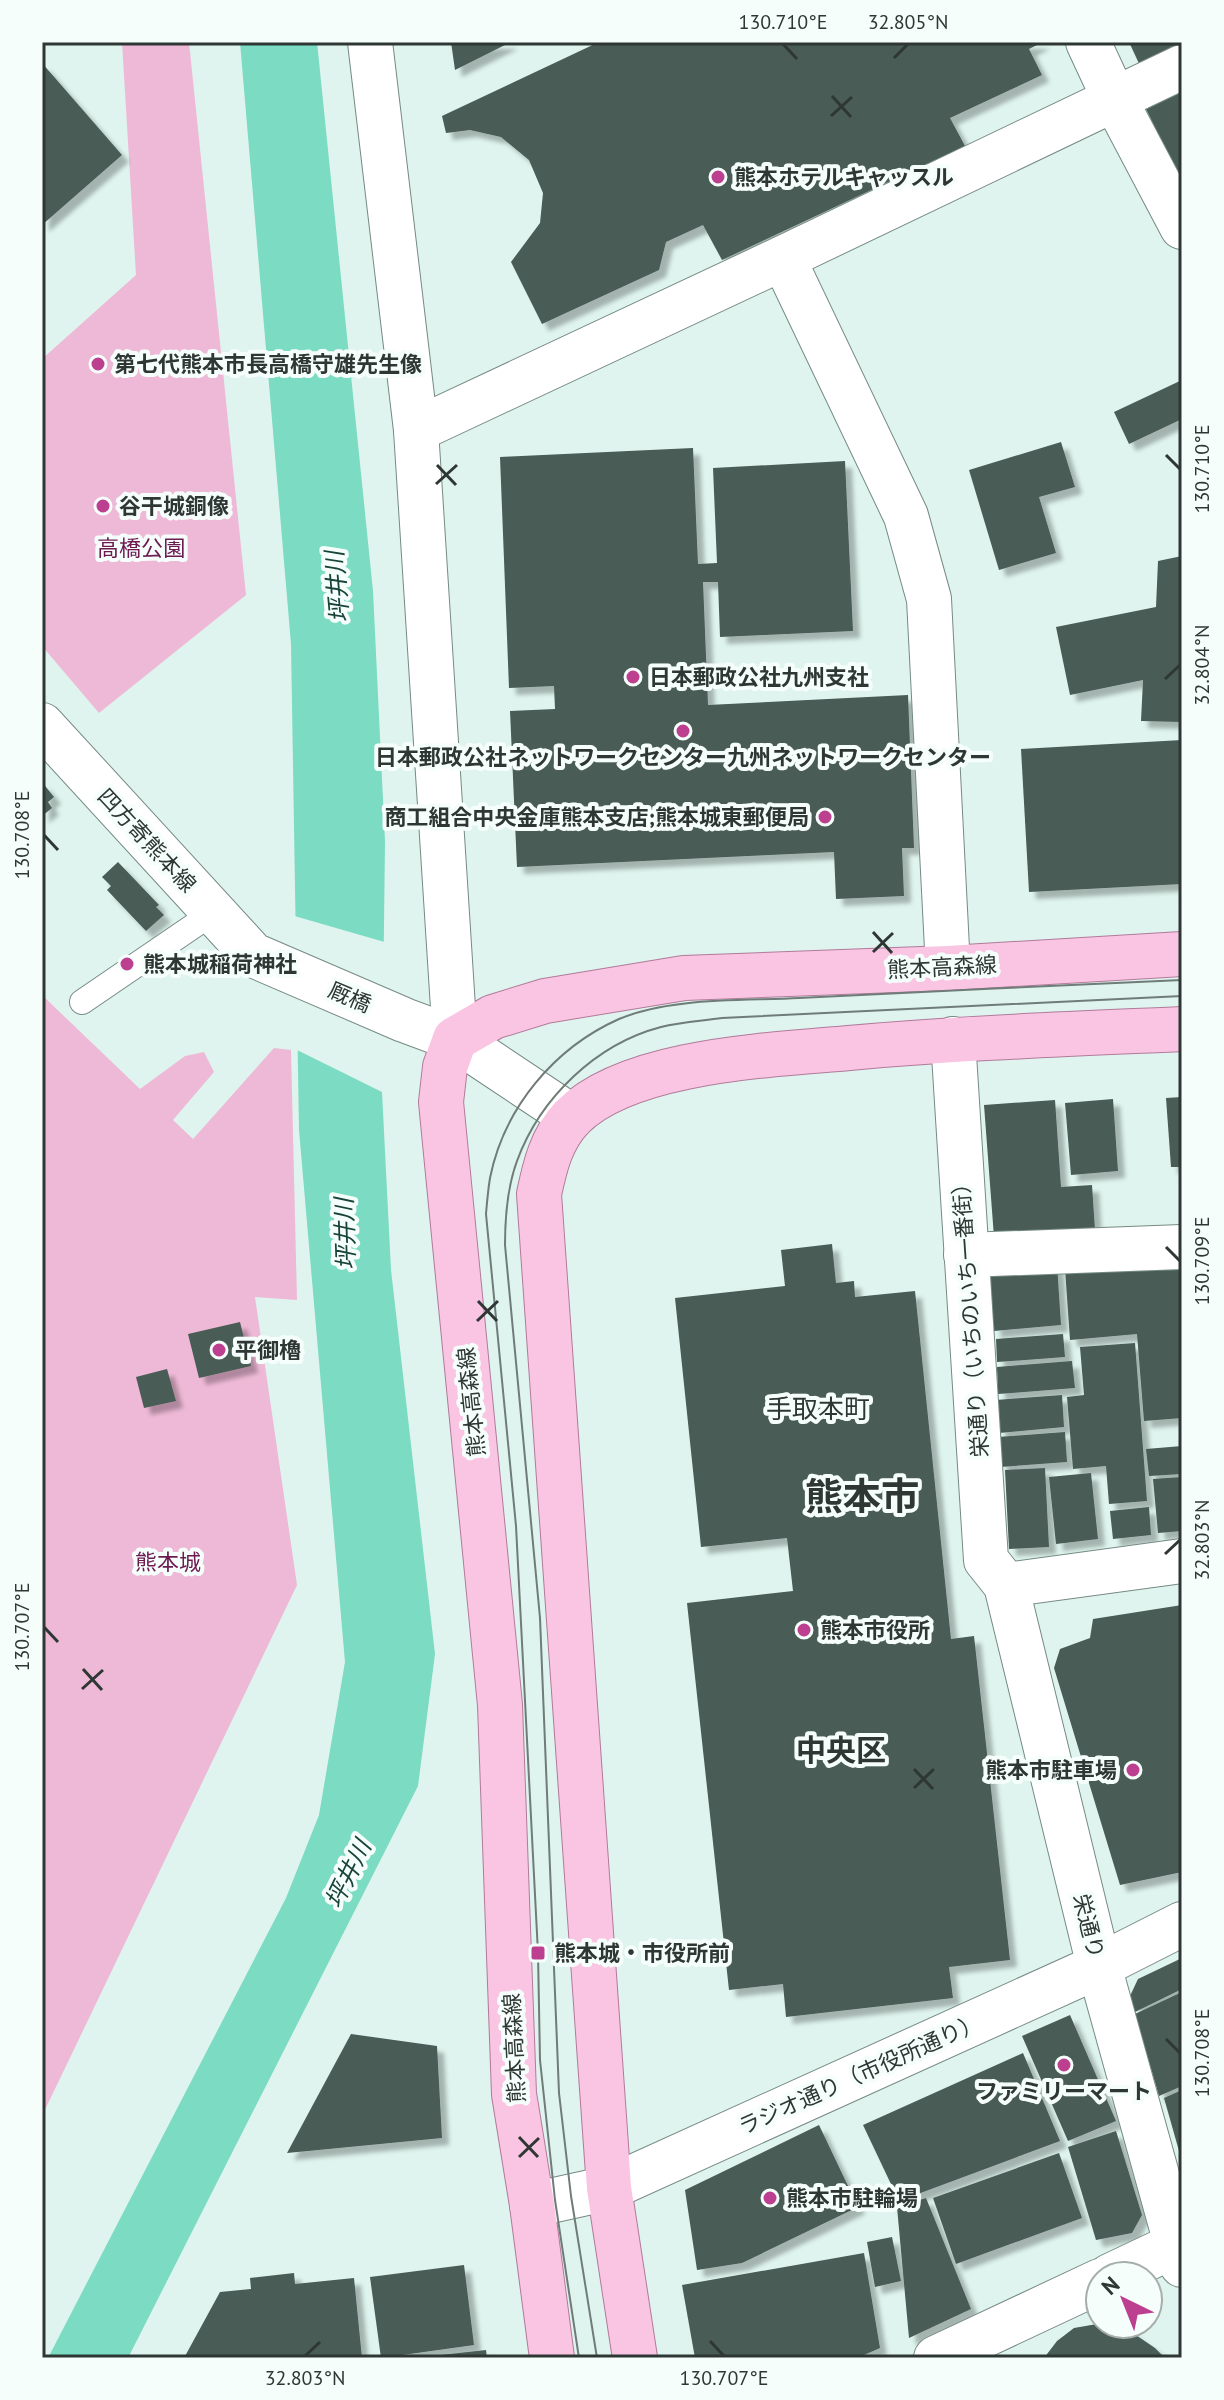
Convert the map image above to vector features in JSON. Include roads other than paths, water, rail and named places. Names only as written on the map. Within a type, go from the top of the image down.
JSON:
[{"type":"main road","name":"熊本高森線","points":[[552,2358],[514,2094],[500,1705],[441,1102],[445,1067],[455,1039],[493,1017],[545,1001],[684,978],[948,968],[1182,954]]},
{"type":"main road","points":[[635,2358],[609,2188],[539,1194],[547,1156],[572,1117],[594,1100],[649,1076],[704,1064],[953,1039],[1182,1029]]},
{"type":"street","points":[[370,42],[416,430],[455,1039],[572,1117]]},
{"type":"street","points":[[1088,42],[1182,227]]},
{"type":"street","points":[[416,430],[1182,67]]},
{"type":"street","points":[[783,258],[906,516],[929,599],[948,968]]},
{"type":"street","name":"四方寄熊本線","points":[[42,725],[253,955]]},
{"type":"street","name":"厩橋","points":[[253,955],[455,1039]]},
{"type":"street","name":"栄通り（いちのいち一番街）","points":[[953,1039],[986,1560],[1006,1585]]},
{"type":"street","points":[[966,1255],[1182,1247]]},
{"type":"street","points":[[1006,1585],[1182,1561]]},
{"type":"street","name":"栄通り","points":[[1006,1585],[1099,1966],[1180,2250]]},
{"type":"street","name":"ラジオ通り（市役所通り）","points":[[532,2205],[609,2188],[1099,1966],[1182,1924]]},
{"type":"street","points":[[1153,2260],[1180,2250]]},
{"type":"street","points":[[945,2356],[1084,2289]]},
{"type":"lane","points":[[82,1002],[214,912]]},
{"type":"water","name":"坪井川","points":[[240,42],[317,42],[373,591],[385,841],[382,1092],[391,1270],[435,1654],[418,1786],[128,2358],[48,2358],[286,1898],[319,1815],[345,1662],[299,1130],[291,644]]},
{"type":"tram line","points":[[579,2358],[555,2200],[540,2060],[538,1953],[516,1526],[486,1214],[490,1178],[507,1128],[535,1083],[573,1046],[619,1019],[661,1007],[708,1001],[1182,980]]},
{"type":"tram line","points":[[597,2358],[571,2196],[559,2093],[540,1618],[505,1245],[507,1202],[517,1161],[540,1116],[573,1077],[614,1046],[661,1027],[722,1018],[1182,996]]},
{"type":"place","name":"熊本ホテルキャッスル","points":[[718,177]]},
{"type":"place","name":"第七代熊本市長高橋守雄先生像","points":[[98,364]]},
{"type":"place","name":"谷干城銅像","points":[[103,506]]},
{"type":"place","name":"日本郵政公社九州支社","points":[[633,677]]},
{"type":"place","name":"日本郵政公社ネットワークセンター九州ネットワークセンター","points":[[683,731]]},
{"type":"place","name":"商工組合中央金庫熊本支店;熊本城東郵便局","points":[[825,817]]},
{"type":"place","name":"熊本城稲荷神社","points":[[127,964]]},
{"type":"place","name":"平御櫓","points":[[219,1350]]},
{"type":"place","name":"熊本市役所","points":[[804,1630]]},
{"type":"place","name":"熊本市駐車場","points":[[1133,1770]]},
{"type":"place","name":"熊本城・市役所前","points":[[538,1953]]},
{"type":"place","name":"ファミリーマート","points":[[1064,2065]]},
{"type":"place","name":"熊本市駐輪場","points":[[770,2198]]},
{"type":"district","name":"手取本町","points":[[818,1408]]},
{"type":"district","name":"熊本市","points":[[862,1495]]},
{"type":"district","name":"中央区","points":[[841,1749]]},
{"type":"park label","name":"高橋公園","points":[[141,548]]},
{"type":"park label","name":"熊本城","points":[[168,1562]]}]
